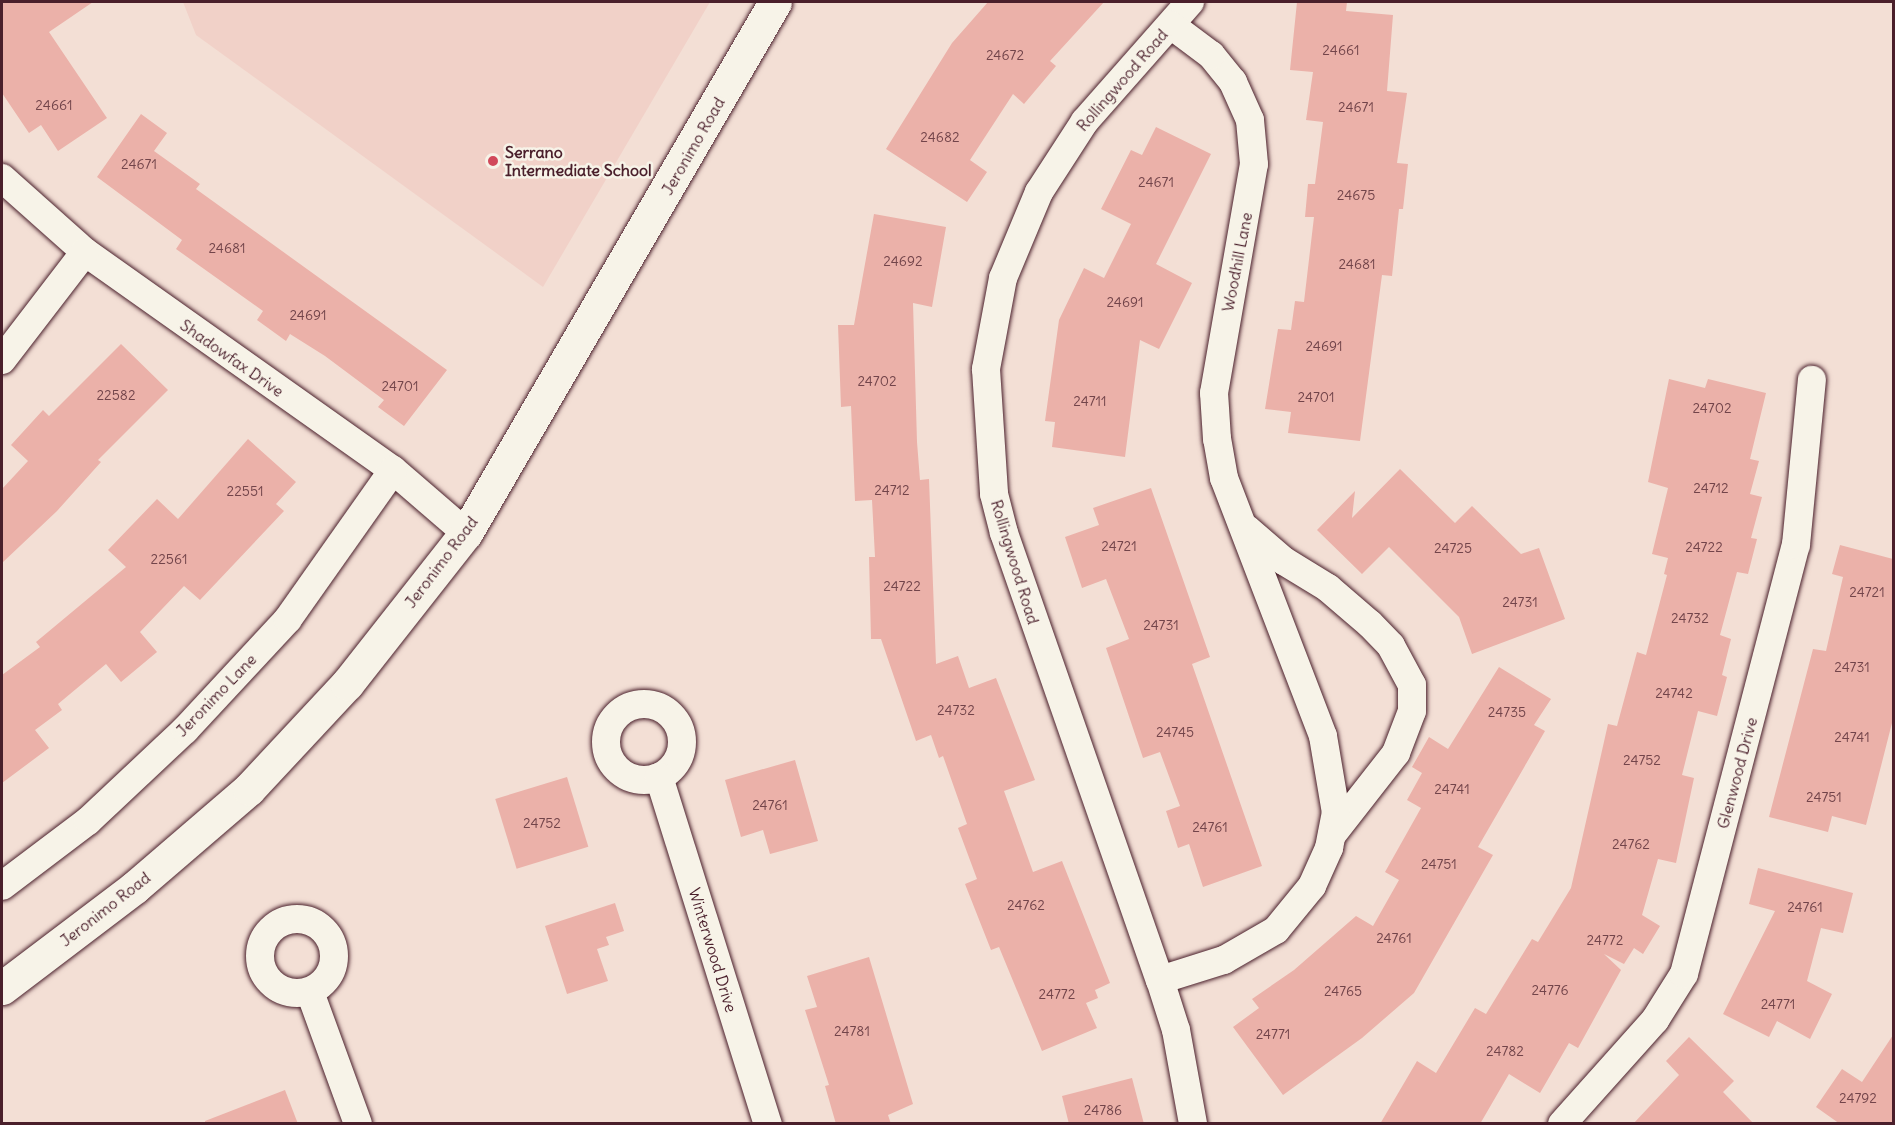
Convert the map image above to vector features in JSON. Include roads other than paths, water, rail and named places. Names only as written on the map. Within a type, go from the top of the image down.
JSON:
[{"type":"main road","name":"Jeronimo Road","points":[[2,988],[135,887],[249,789],[347,684],[466,533],[775,2]]},
{"type":"street","name":"Rollingwood Road","points":[[1190,2],[1085,121],[1039,192],[1003,278],[986,369],[994,494],[1004,533],[1176,1030],[1193,1124]]},
{"type":"street","name":"Woodhill Lane","points":[[1160,980],[1224,960],[1276,930],[1312,886],[1332,835],[1336,813],[1333,783],[1323,736],[1224,478],[1214,393],[1254,164],[1250,120],[1233,82],[1211,55],[1171,25]]},
{"type":"street","name":"Shadowfax Drive","points":[[2,177],[85,252],[393,470],[466,533]]},
{"type":"street","points":[[2,360],[85,252]]},
{"type":"street","name":"Glenwood Drive","points":[[1562,1124],[1655,1020],[1684,974],[1796,545],[1812,380]]},
{"type":"street","name":"Jeronimo Lane","points":[[2,886],[88,821],[217,696],[288,619],[393,470]]},
{"type":"street","name":"Woodhill Lane","points":[[1243,526],[1284,561],[1328,588],[1370,624],[1391,646],[1412,684],[1412,711],[1396,753],[1332,835]]},
{"type":"street","name":"Winterwood Drive","points":[[659,777],[768,1124]]},
{"type":"street","points":[[310,992],[358,1124]]},
{"type":"place","name":"Serrano Intermediate School","points":[[493,161]]}]
